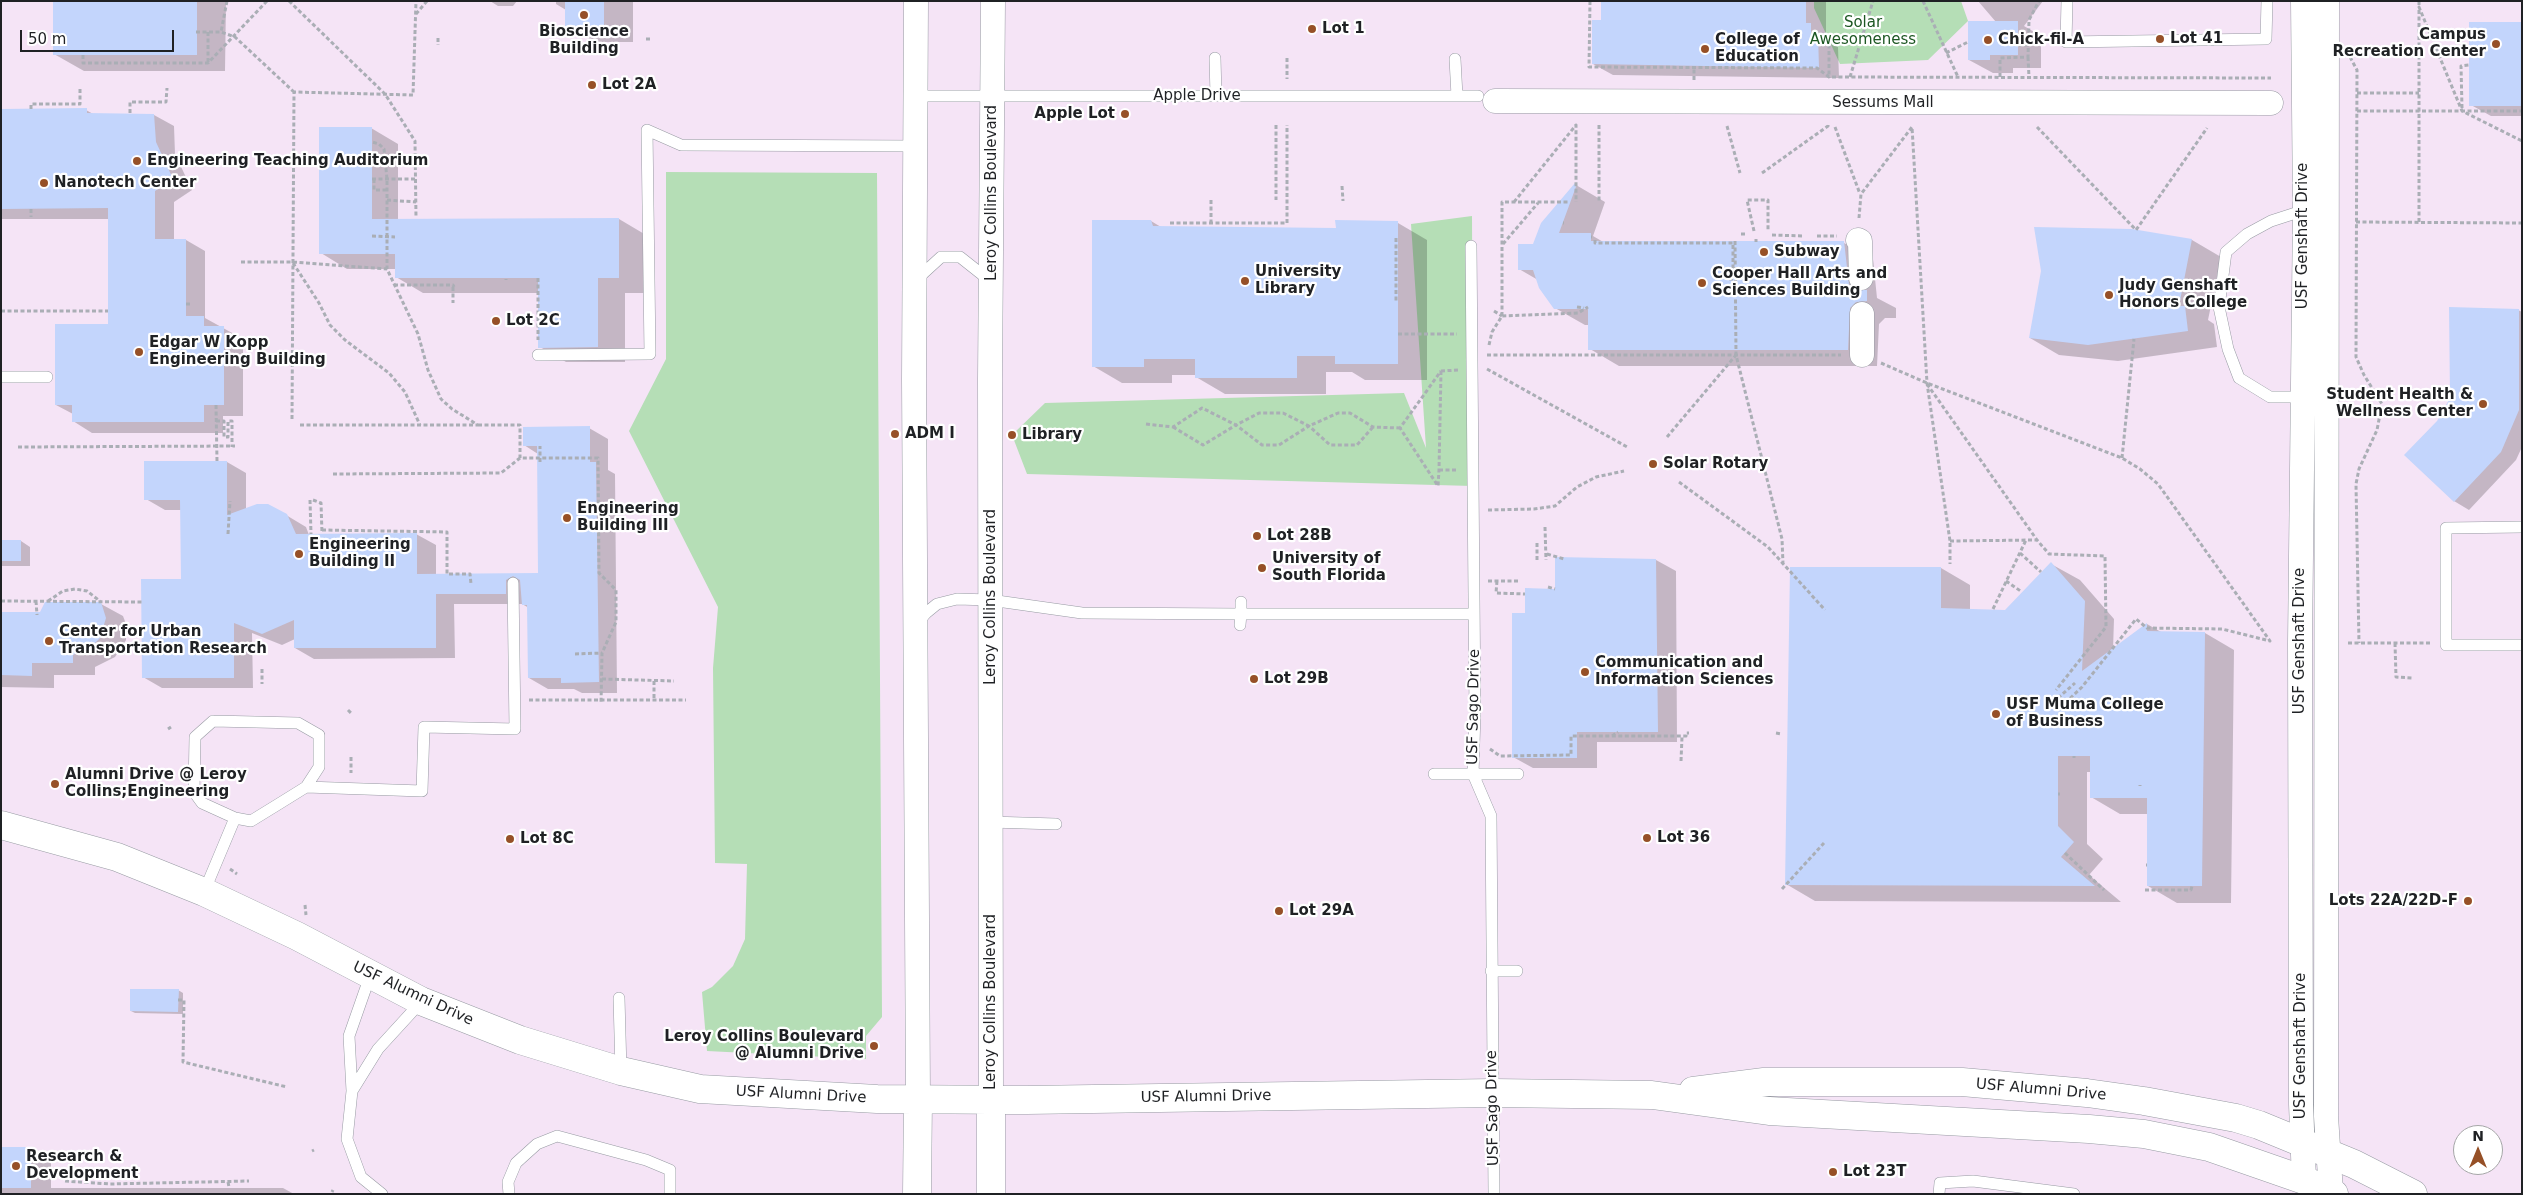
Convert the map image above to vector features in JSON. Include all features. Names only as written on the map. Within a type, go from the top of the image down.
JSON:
[{"type":"street","points":[[916,1],[918,1194]]},
{"type":"street","name":"Leroy Collins Boulevard","points":[[992,1194],[990,600],[993,1]]},
{"type":"street","name":"USF Genshaft Drive","points":[[2303,1],[2305,210],[2302,397],[2302,1142],[2321,1191]]},
{"type":"street","name":"USF Genshaft Drive","points":[[2321,1191],[2328,1153],[2326,1]]},
{"type":"street","name":"Sessums Mall","points":[[1486,99],[2271,103]]},
{"type":"street","points":[[1853,232],[1860,241],[1861,278]]},
{"type":"street","points":[[1862,314],[1862,355]]},
{"type":"street","name":"USF Alumni Drive","points":[[1,825],[118,857],[204,892],[297,936],[370,976],[421,1001],[520,1040],[621,1072],[700,1089],[804,1096],[991,1100],[1493,1093],[1652,1095],[1769,1111],[2089,1129],[2144,1134],[2209,1147],[2321,1191]]},
{"type":"street","name":"USF Alumni Drive","points":[[1652,1095],[1764,1082],[1962,1082],[2144,1100],[2236,1118],[2328,1153],[2413,1194]]},
{"type":"lane","points":[[2067,1],[2066,42],[2266,38],[2267,1]]},
{"type":"lane","points":[[1215,58],[1216,96]]},
{"type":"lane","points":[[1455,59],[1457,96]]},
{"type":"lane","name":"Apple Drive","points":[[917,96],[1457,96],[1486,99]]},
{"type":"lane","points":[[538,352],[650,354],[647,130],[681,144],[916,146]]},
{"type":"lane","points":[[2302,397],[2270,397],[2239,378],[2228,349],[2220,307],[2226,252],[2247,234],[2271,221],[2305,210]]},
{"type":"lane","name":"USF Sago Drive","points":[[1471,246],[1475,739],[1473,774],[1491,816],[1494,1194]]},
{"type":"lane","points":[[916,280],[941,257],[960,257],[992,283]]},
{"type":"lane","points":[[1,377],[47,377]]},
{"type":"lane","points":[[2522,527],[2446,528],[2446,645],[2522,645]]},
{"type":"lane","points":[[306,787],[422,791],[424,727],[515,729],[513,583]]},
{"type":"lane","points":[[916,626],[926,613],[937,604],[957,599],[990,600],[1082,613],[1474,614]]},
{"type":"lane","points":[[213,721],[298,723],[318,735],[323,750],[319,767],[306,787],[251,821],[236,818],[202,803],[194,792],[195,737],[213,721]]},
{"type":"lane","points":[[1434,774],[1518,774]]},
{"type":"lane","points":[[204,892],[236,818]]},
{"type":"lane","points":[[990,822],[1056,824]]},
{"type":"lane","points":[[1492,971],[1517,971]]},
{"type":"lane","points":[[370,976],[349,1036],[352,1091],[347,1139],[361,1177],[382,1194]]},
{"type":"lane","points":[[619,998],[621,1072]]},
{"type":"lane","points":[[352,1091],[378,1049],[421,1001]]},
{"type":"lane","points":[[509,1194],[508,1182],[516,1163],[537,1144],[557,1136],[646,1160],[670,1170],[670,1194]]},
{"type":"lane","points":[[1939,1194],[1940,1183],[1974,1181],[2074,1194]]},
{"type":"path","points":[[222,32],[227,1]]},
{"type":"path","points":[[84,55],[84,64],[208,64],[267,1]]},
{"type":"path","points":[[289,1],[385,94],[415,141],[416,218]]},
{"type":"path","points":[[196,32],[222,32],[234,38],[294,92],[413,95],[416,1]]},
{"type":"path","points":[[416,14],[428,1]]},
{"type":"path","points":[[1590,1],[1589,66],[1817,68],[1829,77],[2271,78]]},
{"type":"path","points":[[1850,77],[1873,1]]},
{"type":"path","points":[[1923,1],[1958,77]]},
{"type":"path","points":[[2029,78],[2029,20],[2039,1]]},
{"type":"path","points":[[2419,1],[2419,222]]},
{"type":"path","points":[[2419,7],[2462,111],[2522,141]]},
{"type":"path","points":[[208,32],[208,64]]},
{"type":"path","points":[[438,38],[438,45]]},
{"type":"path","points":[[1829,38],[1829,77]]},
{"type":"path","points":[[1946,52],[1968,42]]},
{"type":"path","points":[[2018,45],[2029,45]]},
{"type":"path","points":[[2348,56],[2357,70],[2356,357],[2364,375],[2382,404],[2377,430],[2359,469],[2356,484],[2359,643]]},
{"type":"path","points":[[2000,78],[2000,58],[2028,57]]},
{"type":"path","points":[[1287,58],[1287,79]]},
{"type":"path","points":[[2462,111],[2461,66],[2469,65]]},
{"type":"path","points":[[1694,68],[1694,79]]},
{"type":"path","points":[[130,113],[130,102],[166,102],[167,88]]},
{"type":"path","points":[[31,109],[31,104],[80,104],[80,89]]},
{"type":"path","points":[[292,419],[294,92]]},
{"type":"path","points":[[2357,93],[2419,92]]},
{"type":"path","points":[[2357,111],[2522,112]]},
{"type":"path","points":[[1276,125],[1276,200]]},
{"type":"path","points":[[1170,224],[1276,226],[1287,224],[1287,125]]},
{"type":"path","points":[[1514,203],[1576,125],[1576,202]]},
{"type":"path","points":[[1599,125],[1599,202]]},
{"type":"path","points":[[1728,126],[1740,173]]},
{"type":"path","points":[[1762,173],[1828,126]]},
{"type":"path","points":[[1834,127],[1861,194]]},
{"type":"path","points":[[1817,236],[1853,232],[1861,194],[1912,127],[1927,383],[1950,541],[1950,564]]},
{"type":"path","points":[[2037,127],[2136,230],[2207,128]]},
{"type":"path","points":[[372,142],[379,144],[384,149],[387,179],[386,269],[418,334],[428,370],[441,399],[452,409],[478,424]]},
{"type":"path","points":[[294,158],[320,158]]},
{"type":"path","points":[[386,190],[374,190],[373,179],[416,179]]},
{"type":"path","points":[[1342,186],[1343,201]]},
{"type":"path","points":[[387,200],[416,202]]},
{"type":"path","points":[[1211,200],[1211,224]]},
{"type":"path","points":[[1754,231],[1748,200],[1768,200],[1768,231]]},
{"type":"path","points":[[1487,378],[1487,355],[1492,332],[1502,316],[1502,202],[1570,202]]},
{"type":"path","points":[[1502,244],[1538,202]]},
{"type":"path","points":[[31,209],[31,217]]},
{"type":"path","points":[[2356,222],[2522,223]]},
{"type":"path","points":[[372,236],[395,237]]},
{"type":"path","points":[[1772,236],[1804,236]]},
{"type":"path","points":[[1396,238],[1396,303]]},
{"type":"path","points":[[1593,239],[1595,243],[1733,243],[1733,269],[1735,269]]},
{"type":"path","points":[[1735,241],[1736,355],[1782,539],[1783,564]]},
{"type":"path","points":[[241,262],[292,262],[386,269]]},
{"type":"path","points":[[292,262],[330,325],[345,340],[389,373],[405,392],[420,424]]},
{"type":"path","points":[[1729,279],[1735,279]]},
{"type":"path","points":[[537,280],[538,352]]},
{"type":"path","points":[[394,285],[453,285],[453,303]]},
{"type":"path","points":[[186,304],[191,304]]},
{"type":"path","points":[[1494,311],[1502,316],[1578,313],[1585,307],[1577,307]]},
{"type":"path","points":[[1,311],[108,311]]},
{"type":"path","points":[[1398,334],[1447,334]]},
{"type":"path","points":[[2122,458],[2134,339]]},
{"type":"path","points":[[1487,355],[1862,355],[1927,383],[2122,458],[2140,469],[2158,484],[2270,641],[2222,629],[2147,628],[2136,620],[2082,688],[2058,710]]},
{"type":"path","points":[[1666,437],[1736,355]]},
{"type":"path","points":[[1487,369],[1629,448]]},
{"type":"path","points":[[1440,371],[1438,486],[1400,428],[1440,371]]},
{"type":"path","points":[[1927,383],[2036,540],[2049,554],[2104,556],[2106,627],[2056,690]]},
{"type":"path","points":[[216,405],[217,461]]},
{"type":"path","points":[[1173,427],[1202,408],[1236,425],[1262,445],[1279,445],[1309,426],[1338,413],[1350,413],[1373,427],[1400,428]]},
{"type":"path","points":[[1146,424],[1173,427],[1203,445],[1259,413],[1282,413],[1309,426],[1330,445],[1357,445],[1373,427]]},
{"type":"path","points":[[18,447],[233,446],[232,421],[228,421],[228,436],[224,436],[224,421],[216,421]]},
{"type":"path","points":[[300,424],[520,424],[520,458]]},
{"type":"path","points":[[540,446],[540,462]]},
{"type":"path","points":[[333,474],[501,474],[520,458],[598,458],[599,573],[616,590],[616,622],[602,653],[601,704]]},
{"type":"path","points":[[1487,510],[1534,509],[1555,506],[1577,488],[1596,477],[1624,471]]},
{"type":"path","points":[[1679,482],[1768,547],[1824,610]]},
{"type":"path","points":[[311,534],[312,500],[321,503],[322,532],[447,532],[447,574],[470,574],[470,584]]},
{"type":"path","points":[[228,534],[230,501]]},
{"type":"path","points":[[1487,502],[1488,518]]},
{"type":"path","points":[[1546,527],[1546,560]]},
{"type":"path","points":[[1993,609],[2026,540]]},
{"type":"path","points":[[1950,541],[2036,540]]},
{"type":"path","points":[[1537,542],[1537,560]]},
{"type":"path","points":[[2020,553],[2041,572]]},
{"type":"path","points":[[1547,554],[1564,559]]},
{"type":"path","points":[[1487,591],[1488,571]]},
{"type":"path","points":[[1487,581],[1520,582]]},
{"type":"path","points":[[1497,581],[1496,594],[1525,594]]},
{"type":"path","points":[[2006,582],[2022,592]]},
{"type":"path","points":[[1548,587],[1555,589]]},
{"type":"path","points":[[48,601],[62,591],[75,589],[87,591],[101,602]]},
{"type":"path","points":[[1,601],[142,602]]},
{"type":"path","points":[[36,601],[37,615]]},
{"type":"path","points":[[2343,643],[2437,643]]},
{"type":"path","points":[[2395,643],[2396,677],[2413,678]]},
{"type":"path","points":[[575,654],[602,653]]},
{"type":"path","points":[[262,669],[262,684]]},
{"type":"path","points":[[602,679],[674,681]]},
{"type":"path","points":[[654,681],[654,700]]},
{"type":"path","points":[[2058,698],[2075,683]]},
{"type":"path","points":[[526,700],[686,700]]},
{"type":"path","points":[[1612,736],[1618,732]]},
{"type":"path","points":[[1776,733],[1782,734]]},
{"type":"path","points":[[1490,746],[1491,751],[1500,756],[1571,755],[1571,736],[1686,735],[1681,761]]},
{"type":"path","points":[[351,757],[351,777]]},
{"type":"path","points":[[1782,888],[1824,843]]},
{"type":"path","points":[[2065,853],[2104,890]]},
{"type":"path","points":[[2145,890],[2153,888],[2191,890],[2192,886]]},
{"type":"path","points":[[178,1000],[184,1000],[183,1062],[287,1087]]},
{"type":"path","points":[[65,1180],[110,1184],[249,1180]]},
{"type":"path","points":[[228,1182],[229,1187]]},
{"type":"shaded area","name":"University of South Florida","points":[[1,1],[2522,1],[2522,1194],[1,1194]]},
{"type":"green space","name":"Solar Awesomeness","points":[[1814,1],[1961,1],[1968,21],[1928,60],[1840,64],[1814,8]]},
{"type":"green space","points":[[666,172],[877,173],[882,1017],[866,1036],[866,1059],[707,1051],[702,992],[712,987],[733,966],[745,939],[747,864],[715,863],[713,668],[718,607],[629,431],[666,359]]},
{"type":"green space","points":[[1472,216],[1473,486],[1027,474],[1012,435],[1045,403],[1404,393],[1426,448],[1411,224]]},
{"type":"building","points":[[53,1],[197,1],[197,55],[53,55]]},
{"type":"building","name":"Bioscience Building","points":[[565,1],[604,1],[604,26],[565,26]]},
{"type":"building","name":"College of Education","points":[[1601,1],[1806,1],[1806,23],[1811,23],[1811,34],[1818,34],[1819,68],[1592,64],[1592,20],[1601,20]]},
{"type":"building","points":[[1968,21],[2018,21],[2018,55],[1990,55],[1990,60],[1968,60]]},
{"type":"building","name":"Campus Recreation Center","points":[[2469,22],[2522,22],[2522,106],[2469,106]]},
{"type":"building","points":[[87,108],[87,113],[154,114],[156,142],[173,179],[155,191],[155,239],[186,239],[186,316],[204,316],[204,326],[224,326],[224,405],[204,405],[204,422],[72,422],[72,405],[55,405],[55,324],[108,324],[108,208],[1,209],[1,109]]},
{"type":"building","points":[[319,127],[372,127],[372,219],[619,218],[619,278],[598,278],[598,347],[538,348],[538,278],[395,278],[395,254],[319,254]]},
{"type":"building","name":"Cooper Hall Arts and Sciences Building","points":[[1575,183],[1577,184],[1559,233],[1591,233],[1591,241],[1844,241],[1849,285],[1855,290],[1867,290],[1867,301],[1856,302],[1850,308],[1848,350],[1588,350],[1588,309],[1554,309],[1539,288],[1533,270],[1518,270],[1518,244],[1533,244],[1541,223]]},
{"type":"building","name":"University Library","points":[[1092,220],[1151,220],[1153,226],[1336,228],[1335,220],[1398,221],[1398,364],[1335,364],[1335,356],[1297,356],[1297,378],[1195,378],[1195,359],[1144,359],[1144,367],[1092,367]]},
{"type":"building","name":"Judy Genshaft Honors College","points":[[2034,227],[2132,229],[2192,239],[2179,306],[2185,306],[2188,331],[2088,345],[2029,338],[2041,271]]},
{"type":"building","name":"Student Health & Wellness Center","points":[[2449,307],[2519,309],[2519,410],[2501,452],[2454,502],[2404,455],[2437,421],[2450,398]]},
{"type":"building","name":"Engineering Building II","points":[[590,426],[590,462],[596,462],[599,682],[561,683],[561,678],[528,678],[527,605],[522,605],[520,580],[513,576],[506,580],[506,594],[436,594],[436,648],[294,648],[294,620],[262,634],[234,623],[234,678],[142,678],[141,579],[181,579],[180,500],[144,500],[144,461],[227,461],[227,515],[257,504],[268,504],[287,514],[296,534],[417,533],[417,574],[538,573],[537,446],[523,446],[523,427]]},
{"type":"building","points":[[1,540],[21,540],[21,561],[1,561]]},
{"type":"building","name":"Communication and Information Sciences","points":[[1555,557],[1656,559],[1658,732],[1577,732],[1577,758],[1512,758],[1512,613],[1525,613],[1525,588],[1555,589]]},
{"type":"building","name":"USF Muma College of Business","points":[[2051,562],[2085,601],[2082,671],[2147,623],[2147,631],[2205,632],[2202,886],[2147,886],[2147,798],[2090,798],[2090,756],[2058,756],[2058,826],[2074,842],[2061,857],[2095,886],[1785,885],[1790,567],[1941,567],[1941,608],[2005,610]]},
{"type":"building","name":"Center for Urban Transportation Research","points":[[45,602],[101,602],[106,618],[100,638],[93,645],[73,655],[73,663],[32,663],[32,676],[1,675],[1,612],[40,612]]},
{"type":"building","points":[[130,989],[179,989],[178,1012],[130,1011]]},
{"type":"building","points":[[1,1147],[31,1147],[31,1188],[1,1188]]},
{"type":"place","name":"Bioscience Building","points":[[584,15]]},
{"type":"place","name":"Lot 1","points":[[1312,29]]},
{"type":"place","name":"Lot 41","points":[[2160,39]]},
{"type":"place","name":"Chick-fil-A","points":[[1988,40]]},
{"type":"place","name":"Campus Recreation Center","points":[[2496,44]]},
{"type":"place","name":"College of Education","points":[[1705,49]]},
{"type":"place","name":"Lot 2A","points":[[592,85]]},
{"type":"place","name":"Apple Lot","points":[[1125,114]]},
{"type":"place","name":"Engineering Teaching Auditorium","points":[[137,161]]},
{"type":"place","name":"Nanotech Center","points":[[44,183]]},
{"type":"place","name":"Subway","points":[[1764,252]]},
{"type":"place","name":"University Library","points":[[1245,281]]},
{"type":"place","name":"Cooper Hall Arts and Sciences Building","points":[[1702,283]]},
{"type":"place","name":"Judy Genshaft Honors College","points":[[2109,295]]},
{"type":"place","name":"Lot 2C","points":[[496,321]]},
{"type":"place","name":"Edgar W Kopp Engineering Building","points":[[139,352]]},
{"type":"place","name":"Student Health & Wellness Center","points":[[2483,404]]},
{"type":"place","name":"ADM I","points":[[895,434]]},
{"type":"place","name":"Library","points":[[1012,435]]},
{"type":"place","name":"Solar Rotary","points":[[1653,464]]},
{"type":"place","name":"Engineering Building III","points":[[567,518]]},
{"type":"place","name":"Lot 28B","points":[[1257,536]]},
{"type":"place","name":"Engineering Building II","points":[[299,554]]},
{"type":"place","name":"University of South Florida","points":[[1262,568]]},
{"type":"place","name":"Center for Urban Transportation Research","points":[[49,641]]},
{"type":"place","name":"Communication and Information Sciences","points":[[1585,672]]},
{"type":"place","name":"Lot 29B","points":[[1254,679]]},
{"type":"place","name":"USF Muma College of Business","points":[[1996,714]]},
{"type":"place","name":"Alumni Drive @ Leroy Collins;Engineering","points":[[55,784]]},
{"type":"place","name":"Lot 36","points":[[1647,838]]},
{"type":"place","name":"Lot 8C","points":[[510,839]]},
{"type":"place","name":"Lots 22A/22D-F","points":[[2468,901]]},
{"type":"place","name":"Lot 29A","points":[[1279,911]]},
{"type":"place","name":"Leroy Collins Boulevard @ Alumni Drive","points":[[874,1046]]},
{"type":"place","name":"Research & Development","points":[[16,1166]]},
{"type":"place","name":"Lot 23T","points":[[1833,1172]]}]
